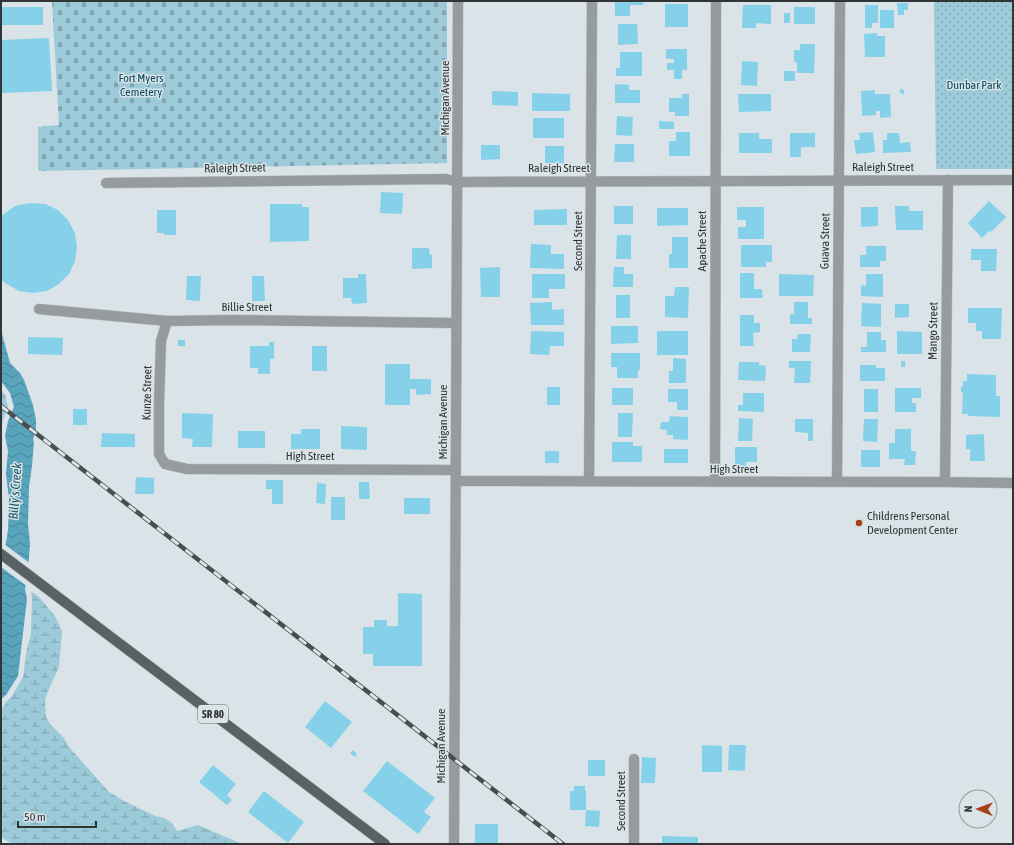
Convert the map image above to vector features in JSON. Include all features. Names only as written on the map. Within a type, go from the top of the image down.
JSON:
[{"type":"main road","name":"SR 80","points":[[1,554],[385,844]]},
{"type":"street","name":"Michigan Avenue","points":[[454,844],[458,1]]},
{"type":"street","name":"Second Street","points":[[590,480],[592,1]]},
{"type":"street","name":"Apache Street","points":[[715,482],[716,1]]},
{"type":"street","name":"Guava Street","points":[[837,482],[840,1]]},
{"type":"street","name":"Raleigh Street","points":[[106,183],[446,179],[458,182],[1013,180]]},
{"type":"street","name":"Mango Street","points":[[945,482],[948,180]]},
{"type":"street","name":"Billie Street","points":[[39,309],[167,321],[240,320],[456,323]]},
{"type":"street","name":"Kunze Street","points":[[165,464],[159,454],[159,404],[160,341],[167,321]]},
{"type":"street","name":"High Street","points":[[165,464],[187,469],[456,470]]},
{"type":"street","name":"High Street","points":[[456,480],[1013,483]]},
{"type":"street","name":"Second Street","points":[[634,759],[634,844]]},
{"type":"green space","name":"Fort Myers Cemetery","points":[[52,1],[447,1],[447,163],[38,171],[38,127],[59,125]]},
{"type":"green space","name":"Dunbar Park","points":[[934,1],[1013,1],[1013,169],[936,169]]},
{"type":"green space","points":[[1,390],[5,395],[8,407],[1,430]]},
{"type":"green space","points":[[1,442],[2,454],[1,476]]},
{"type":"green space","points":[[1,476],[3,517],[1,542]]},
{"type":"green space","points":[[31,591],[39,597],[55,616],[62,631],[59,667],[45,700],[46,717],[50,724],[64,738],[69,747],[109,792],[155,816],[164,818],[171,822],[177,831],[198,825],[242,844],[12,844],[1,837],[1,710],[23,677],[27,648],[31,634]]},
{"type":"water","name":"Billy's Creek","points":[[1,330],[10,363],[20,373],[24,380],[33,405],[36,430],[33,440],[32,466],[29,487],[28,523],[30,544],[25,589],[27,599],[18,676],[6,695],[1,699],[1,572],[2,553],[6,543],[8,530],[9,498],[6,474],[8,451],[5,436],[8,421],[14,407],[10,393],[1,381]]},
{"type":"pier","points":[[4,544],[31,564],[28,587],[1,567],[1,550]]},
{"type":"building","points":[[615,1],[643,1],[643,5],[630,5],[630,16],[615,16]]},
{"type":"building","points":[[897,3],[908,3],[908,10],[904,10],[904,15],[898,15]]},
{"type":"building","points":[[665,4],[688,4],[688,27],[665,27]]},
{"type":"building","points":[[743,5],[771,5],[771,24],[756,23],[756,28],[742,28]]},
{"type":"building","points":[[865,5],[878,5],[878,23],[872,23],[872,28],[865,28]]},
{"type":"building","points":[[1,7],[43,7],[43,25],[1,25]]},
{"type":"building","points":[[794,7],[815,7],[815,24],[794,24]]},
{"type":"building","points":[[880,10],[894,10],[894,28],[880,28]]},
{"type":"building","points":[[784,13],[790,13],[790,23],[784,23]]},
{"type":"building","points":[[618,24],[637,24],[638,44],[618,45]]},
{"type":"building","points":[[877,33],[877,36],[885,36],[885,57],[865,57],[864,34]]},
{"type":"building","points":[[49,38],[52,91],[1,93],[1,40]]},
{"type":"building","points":[[800,44],[815,44],[814,73],[797,73],[797,62],[794,62],[794,50],[800,50]]},
{"type":"building","points":[[666,49],[687,49],[687,70],[682,70],[682,79],[674,79],[674,70],[667,70],[667,63],[674,63],[674,59],[666,59]]},
{"type":"building","points":[[620,52],[642,52],[642,76],[616,76],[616,68],[620,68]]},
{"type":"building","points":[[742,61],[758,62],[757,86],[741,85]]},
{"type":"building","points":[[784,71],[795,71],[795,81],[784,81]]},
{"type":"building","points":[[615,84],[629,85],[629,90],[640,90],[640,103],[615,103]]},
{"type":"building","points":[[900,89],[904,90],[904,94],[900,93]]},
{"type":"building","points":[[875,90],[875,94],[890,94],[891,117],[880,118],[880,111],[876,111],[876,115],[862,116],[861,91]]},
{"type":"building","points":[[492,91],[518,92],[518,106],[492,105]]},
{"type":"building","points":[[532,93],[570,94],[570,111],[532,111]]},
{"type":"building","points":[[682,94],[689,94],[689,116],[675,116],[675,112],[669,112],[669,98],[682,98]]},
{"type":"building","points":[[738,94],[771,94],[771,111],[739,112]]},
{"type":"building","points":[[617,116],[633,117],[632,136],[616,135]]},
{"type":"building","points":[[533,118],[564,118],[564,138],[533,138]]},
{"type":"building","points":[[659,121],[674,122],[674,129],[659,129]]},
{"type":"building","points":[[676,132],[690,132],[690,156],[669,156],[669,141],[676,141]]},
{"type":"building","points":[[873,132],[875,152],[856,154],[854,140],[860,140],[859,133]]},
{"type":"building","points":[[739,133],[759,133],[759,139],[772,139],[772,153],[739,153]]},
{"type":"building","points":[[790,133],[815,133],[815,147],[801,147],[801,157],[790,157]]},
{"type":"building","points":[[887,133],[899,133],[900,143],[910,142],[911,152],[883,153],[883,140],[887,140]]},
{"type":"building","points":[[615,144],[634,144],[634,162],[614,162]]},
{"type":"building","points":[[481,145],[500,145],[500,159],[481,160]]},
{"type":"building","points":[[545,146],[564,146],[564,163],[545,163]]},
{"type":"building","points":[[381,192],[403,193],[402,214],[380,213]]},
{"type":"building","points":[[989,201],[1006,217],[991,232],[989,231],[982,238],[968,223]]},
{"type":"building","points":[[30,203],[45,204],[58,210],[68,220],[75,233],[77,247],[75,261],[69,274],[59,284],[47,291],[33,293],[19,291],[1,279],[1,216],[15,206]]},
{"type":"building","points":[[270,204],[302,204],[302,207],[309,207],[309,241],[270,242]]},
{"type":"building","points":[[614,206],[633,206],[633,224],[614,224]]},
{"type":"building","points":[[895,206],[909,206],[909,211],[923,211],[923,230],[896,230]]},
{"type":"building","points":[[737,207],[764,207],[764,239],[738,239],[738,227],[746,227],[746,220],[737,220]]},
{"type":"building","points":[[861,207],[878,207],[878,226],[861,227]]},
{"type":"building","points":[[657,208],[688,208],[688,225],[657,226]]},
{"type":"building","points":[[567,209],[567,225],[534,225],[534,210]]},
{"type":"building","points":[[157,210],[176,210],[176,235],[164,235],[164,233],[157,233]]},
{"type":"building","points":[[617,235],[631,235],[631,259],[616,259]]},
{"type":"building","points":[[672,237],[688,237],[688,268],[669,268],[669,254],[672,254]]},
{"type":"building","points":[[531,244],[551,245],[551,254],[564,254],[564,269],[530,268]]},
{"type":"building","points":[[741,245],[772,245],[772,262],[766,262],[766,267],[741,267]]},
{"type":"building","points":[[866,246],[886,246],[886,261],[880,261],[880,267],[860,267],[860,255],[866,255]]},
{"type":"building","points":[[412,248],[429,248],[430,255],[432,255],[432,268],[412,269]]},
{"type":"building","points":[[971,249],[997,249],[996,271],[981,271],[981,260],[971,260]]},
{"type":"building","points":[[500,267],[500,297],[481,297],[480,268]]},
{"type":"building","points":[[614,267],[624,267],[624,274],[633,274],[633,287],[613,287]]},
{"type":"building","points":[[740,273],[754,273],[754,289],[762,289],[763,298],[740,298]]},
{"type":"building","points":[[358,274],[366,274],[367,303],[352,304],[351,298],[343,298],[343,278],[358,278]]},
{"type":"building","points":[[532,274],[565,274],[565,289],[549,289],[549,298],[532,298]]},
{"type":"building","points":[[779,274],[814,275],[813,296],[779,296]]},
{"type":"building","points":[[866,274],[883,274],[883,297],[861,296],[861,285],[866,286]]},
{"type":"building","points":[[187,276],[201,276],[200,301],[186,300]]},
{"type":"building","points":[[252,276],[264,276],[265,301],[252,301]]},
{"type":"building","points":[[675,287],[689,287],[688,318],[665,317],[665,296],[674,296]]},
{"type":"building","points":[[616,295],[630,295],[630,318],[616,318]]},
{"type":"building","points":[[552,302],[552,310],[564,309],[564,325],[531,325],[530,303]]},
{"type":"building","points":[[794,302],[808,302],[808,318],[812,318],[812,324],[790,324],[790,314],[794,314]]},
{"type":"building","points":[[862,303],[881,304],[881,327],[861,326]]},
{"type":"building","points":[[895,304],[909,304],[909,317],[895,318]]},
{"type":"building","points":[[968,308],[1002,308],[1001,339],[982,339],[982,331],[976,331],[976,323],[968,323]]},
{"type":"building","points":[[740,315],[754,315],[754,323],[760,323],[760,332],[753,333],[754,346],[740,346]]},
{"type":"building","points":[[611,326],[638,326],[638,343],[611,344]]},
{"type":"building","points":[[531,331],[564,332],[564,346],[550,346],[549,355],[530,354]]},
{"type":"building","points":[[657,331],[688,331],[688,355],[657,355]]},
{"type":"building","points":[[897,331],[922,332],[922,354],[897,354]]},
{"type":"building","points":[[867,332],[881,332],[881,340],[886,340],[886,352],[861,352],[861,347],[867,347]]},
{"type":"building","points":[[798,334],[811,334],[810,352],[792,352],[792,339],[797,339]]},
{"type":"building","points":[[28,337],[63,338],[62,355],[28,354]]},
{"type":"building","points":[[178,340],[185,340],[185,346],[178,346]]},
{"type":"building","points":[[269,342],[274,342],[274,359],[270,359],[270,374],[258,374],[258,368],[250,368],[250,346],[269,346]]},
{"type":"building","points":[[312,346],[327,346],[327,371],[312,371]]},
{"type":"building","points":[[611,353],[640,353],[640,370],[638,370],[638,378],[617,378],[617,367],[611,367]]},
{"type":"building","points":[[673,358],[686,359],[686,383],[669,383],[669,371],[673,371]]},
{"type":"building","points":[[789,361],[811,361],[810,383],[794,383],[795,368],[789,368]]},
{"type":"building","points":[[901,361],[905,361],[905,367],[901,367]]},
{"type":"building","points":[[739,362],[759,362],[759,365],[766,366],[765,381],[738,380]]},
{"type":"building","points":[[385,364],[410,364],[410,379],[431,379],[431,394],[416,395],[416,389],[410,389],[410,405],[385,405]]},
{"type":"building","points":[[860,365],[876,365],[876,368],[885,368],[885,381],[860,381]]},
{"type":"building","points":[[967,374],[996,375],[996,396],[1000,396],[1000,417],[968,416],[968,414],[962,414],[963,392],[961,392],[961,386],[963,386],[963,381],[967,381]]},
{"type":"building","points":[[547,387],[560,387],[560,405],[547,405]]},
{"type":"building","points":[[612,388],[633,388],[633,405],[612,405]]},
{"type":"building","points":[[895,388],[921,388],[921,398],[912,398],[912,403],[916,403],[916,412],[895,412]]},
{"type":"building","points":[[668,389],[688,389],[688,410],[677,410],[677,402],[668,402]]},
{"type":"building","points":[[864,389],[878,389],[878,412],[864,412]]},
{"type":"building","points":[[743,393],[764,393],[764,412],[738,411],[738,405],[743,405]]},
{"type":"building","points":[[73,409],[87,409],[87,425],[73,425]]},
{"type":"building","points":[[182,413],[213,414],[212,447],[192,447],[193,439],[182,438]]},
{"type":"building","points":[[618,413],[633,413],[632,437],[618,437]]},
{"type":"building","points":[[670,416],[688,417],[688,440],[673,439],[673,435],[667,435],[667,430],[660,429],[661,422],[669,422]]},
{"type":"building","points":[[739,418],[753,419],[752,441],[738,441]]},
{"type":"building","points":[[795,419],[813,419],[813,441],[808,441],[808,433],[795,432]]},
{"type":"building","points":[[864,419],[878,419],[877,442],[863,441]]},
{"type":"building","points":[[341,426],[367,427],[367,450],[341,449]]},
{"type":"building","points":[[301,429],[320,429],[320,449],[291,449],[291,434],[301,434]]},
{"type":"building","points":[[895,429],[911,429],[911,451],[916,451],[915,465],[904,465],[905,459],[889,459],[889,443],[895,443]]},
{"type":"building","points":[[238,431],[265,431],[265,448],[238,448]]},
{"type":"building","points":[[102,433],[135,434],[135,447],[101,447]]},
{"type":"building","points":[[984,434],[985,461],[970,461],[970,449],[966,449],[966,435]]},
{"type":"building","points":[[612,442],[633,442],[633,446],[642,446],[642,462],[612,462]]},
{"type":"building","points":[[735,447],[757,447],[757,462],[746,462],[746,467],[735,467]]},
{"type":"building","points":[[664,449],[688,449],[688,463],[664,463]]},
{"type":"building","points":[[861,450],[880,450],[880,467],[861,467]]},
{"type":"building","points":[[545,451],[559,451],[559,463],[545,463]]},
{"type":"building","points":[[136,477],[154,478],[154,494],[135,494]]},
{"type":"building","points":[[266,480],[283,480],[283,504],[272,504],[272,489],[266,489]]},
{"type":"building","points":[[359,482],[369,482],[370,499],[359,499]]},
{"type":"building","points":[[317,483],[326,484],[325,504],[316,503]]},
{"type":"building","points":[[331,497],[345,497],[345,520],[331,520]]},
{"type":"building","points":[[404,498],[430,498],[430,514],[404,514]]},
{"type":"building","points":[[398,593],[422,594],[422,666],[373,666],[373,654],[363,654],[363,627],[374,627],[374,620],[387,620],[387,626],[398,626]]},
{"type":"building","points":[[325,701],[352,722],[331,748],[305,727]]},
{"type":"building","points":[[702,745],[722,746],[722,772],[702,772]]},
{"type":"building","points":[[729,745],[746,745],[745,771],[728,770]]},
{"type":"building","points":[[353,750],[357,754],[355,757],[350,753]]},
{"type":"building","points":[[642,757],[656,758],[655,783],[641,783]]},
{"type":"building","points":[[588,760],[605,760],[605,776],[588,776]]},
{"type":"building","points":[[387,761],[435,798],[424,812],[431,817],[418,834],[363,791]]},
{"type":"building","points":[[213,765],[236,784],[227,795],[232,800],[227,805],[199,782]]},
{"type":"building","points":[[574,786],[585,786],[586,810],[570,810],[570,791],[574,791]]},
{"type":"building","points":[[264,791],[304,822],[288,843],[248,812]]},
{"type":"building","points":[[586,810],[600,811],[599,827],[585,826]]},
{"type":"building","points":[[475,824],[498,824],[498,844],[475,844]]},
{"type":"building","points":[[662,836],[698,837],[698,844],[662,844]]},
{"type":"railway","points":[[1,406],[563,844]]},
{"type":"place","name":"Childrens Personal Development Center","points":[[859,523]]}]
